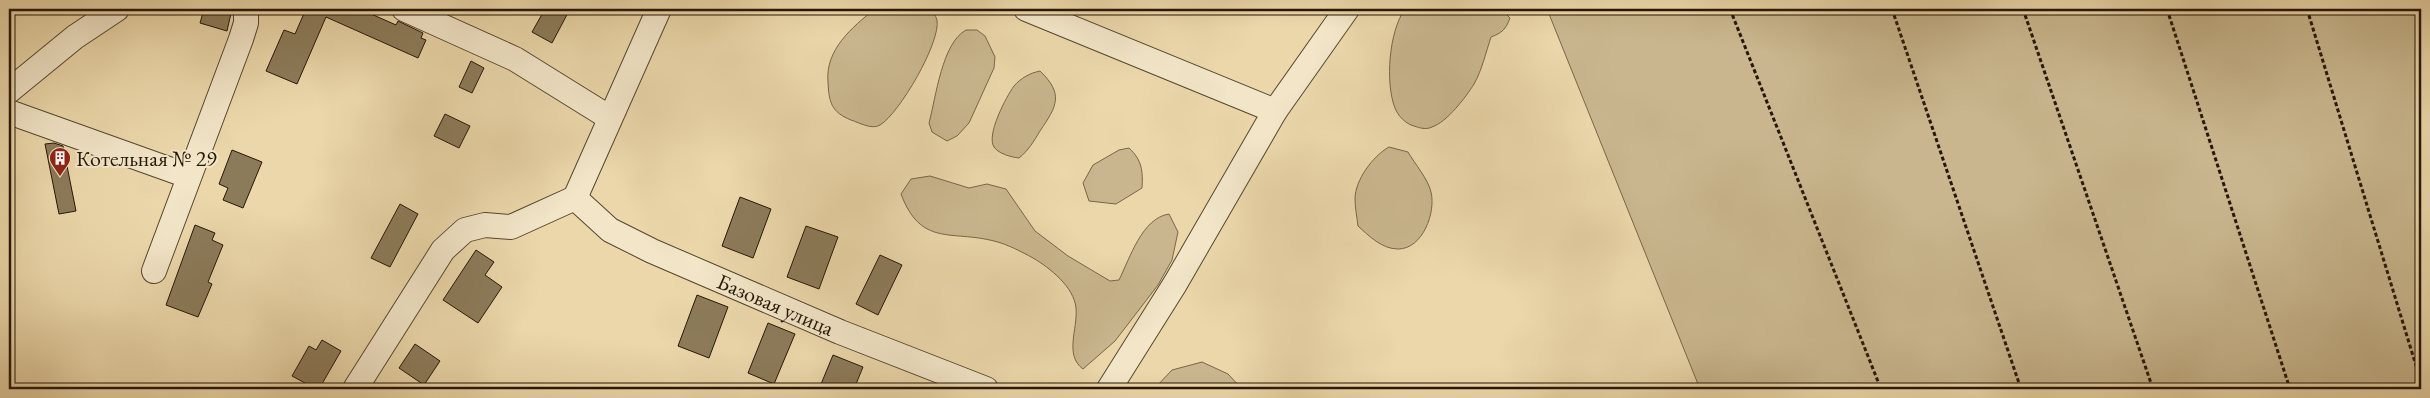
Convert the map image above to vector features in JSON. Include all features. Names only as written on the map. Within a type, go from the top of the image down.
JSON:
[{"type":"street","points":[[9,91],[75,37],[117,9]]},
{"type":"street","points":[[154,271],[246,23],[246,9]]},
{"type":"street","points":[[404,9],[515,60],[610,118]]},
{"type":"street","points":[[355,389],[443,250],[454,238],[465,230],[485,224],[512,227],[575,198],[659,9]]},
{"type":"street","points":[[1026,9],[1275,111]]},
{"type":"street","points":[[1109,389],[1175,284],[1275,111],[1347,9]]},
{"type":"street","points":[[9,112],[188,176]]},
{"type":"street","name":"Базовая улица","points":[[575,198],[610,230],[631,241],[840,332],[986,389]]},
{"type":"path","points":[[1730,9],[1881,389]]},
{"type":"path","points":[[1892,9],[2021,389]]},
{"type":"path","points":[[2022,9],[2153,389]]},
{"type":"path","points":[[2167,9],[2290,389]]},
{"type":"path","points":[[2307,9],[2421,382]]},
{"type":"shaded area","points":[[875,9],[928,9],[934,13],[937,20],[932,44],[917,77],[888,118],[880,125],[873,127],[844,117],[835,110],[830,101],[828,70],[835,50],[842,40]]},
{"type":"shaded area","points":[[1405,9],[1501,9],[1510,18],[1503,30],[1491,37],[1479,73],[1466,96],[1444,120],[1432,127],[1421,128],[1408,123],[1396,111],[1392,97],[1390,57],[1392,43],[1395,30]]},
{"type":"shaded area","points":[[1547,9],[2421,9],[2421,389],[1700,389]]},
{"type":"shaded area","points":[[966,30],[977,30],[985,36],[995,57],[994,68],[969,123],[957,136],[947,141],[932,132],[929,123],[937,86],[946,58],[951,46]]},
{"type":"shaded area","points":[[1040,71],[1053,87],[1055,94],[1054,107],[1031,146],[1019,158],[1009,156],[994,147],[992,141],[995,125],[1002,107],[1014,86],[1026,76]]},
{"type":"shaded area","points":[[1389,147],[1408,152],[1427,182],[1432,200],[1429,219],[1421,236],[1407,247],[1398,249],[1381,244],[1358,226],[1355,206],[1358,184],[1366,169],[1377,156]]},
{"type":"shaded area","points":[[1129,148],[1137,157],[1141,166],[1142,188],[1116,204],[1089,201],[1083,183],[1093,165],[1119,150]]},
{"type":"shaded area","points":[[930,176],[969,188],[987,184],[1006,189],[1035,231],[1068,256],[1110,281],[1119,280],[1138,240],[1151,223],[1169,214],[1178,232],[1172,260],[1158,285],[1115,341],[1083,369],[1074,357],[1073,341],[1076,308],[1071,293],[1066,286],[1040,262],[1009,246],[978,238],[939,233],[928,229],[918,222],[909,211],[901,194],[911,179]]},
{"type":"shaded area","points":[[1202,362],[1228,374],[1242,389],[1154,389],[1172,370]]},
{"type":"building","points":[[204,9],[232,9],[227,31],[200,23]]},
{"type":"building","points":[[306,9],[360,9],[396,25],[398,21],[423,33],[421,38],[426,40],[418,58],[326,17],[297,84],[266,71],[284,30],[295,34]]},
{"type":"building","points":[[545,9],[570,9],[552,43],[532,32]]},
{"type":"building","points":[[471,61],[484,68],[472,93],[459,87]]},
{"type":"building","points":[[445,114],[470,126],[459,148],[434,136]]},
{"type":"building","name":"Котельная № 29","points":[[54,143],[63,146],[76,211],[59,214],[45,144]]},
{"type":"building","points":[[232,150],[262,162],[243,208],[223,200],[228,188],[219,184]]},
{"type":"building","points":[[740,197],[771,209],[753,258],[722,246]]},
{"type":"building","points":[[400,204],[418,214],[390,267],[371,258]]},
{"type":"building","points":[[195,225],[215,233],[212,240],[223,245],[208,282],[212,284],[198,317],[166,305]]},
{"type":"building","points":[[806,226],[838,237],[819,289],[787,277]]},
{"type":"building","points":[[476,250],[494,262],[485,275],[502,287],[478,323],[443,300]]},
{"type":"building","points":[[880,255],[902,265],[878,315],[856,304]]},
{"type":"building","points":[[697,295],[728,307],[709,358],[678,346]]},
{"type":"building","points":[[768,323],[795,334],[774,384],[748,373]]},
{"type":"building","points":[[322,340],[341,351],[319,389],[316,389],[292,376],[309,346],[316,350]]},
{"type":"building","points":[[415,344],[440,361],[424,385],[399,368]]},
{"type":"building","points":[[833,355],[863,367],[854,389],[819,389]]},
{"type":"place","name":"Котельная № 29","points":[[60,177]]}]
